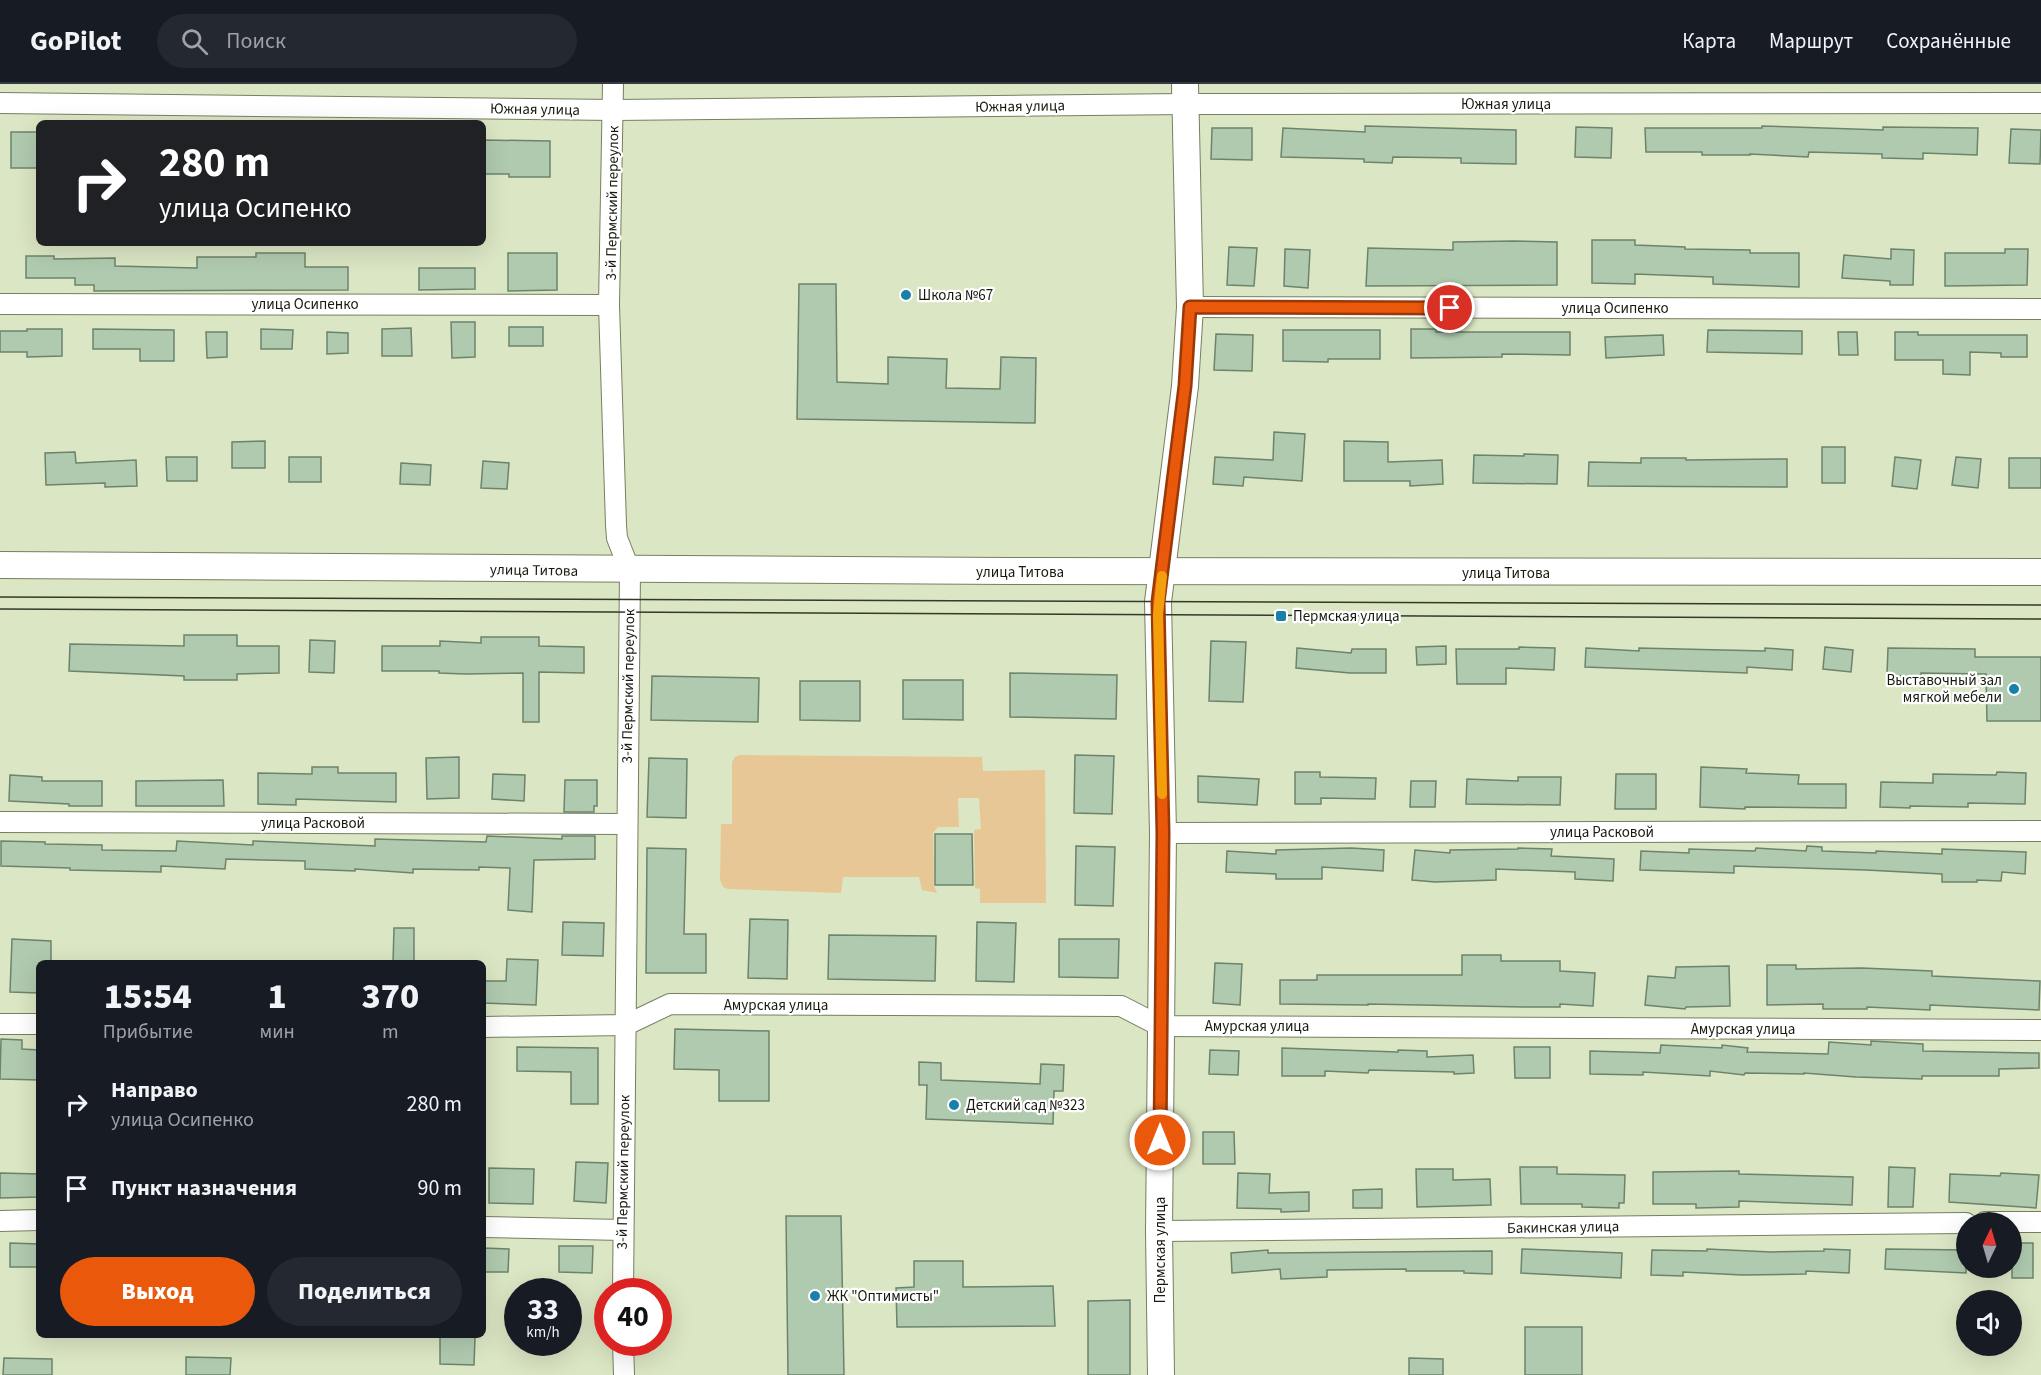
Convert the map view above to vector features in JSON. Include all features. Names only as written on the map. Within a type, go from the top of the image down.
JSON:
[{"type":"street","name":"3-й Пермский переулок","points":[[613,84],[609,304],[616,538],[630,571],[623,1278]]},
{"type":"street","name":"Южная улица","points":[[0,103],[614,110],[1185,94],[2041,103]]},
{"type":"street","name":"Пермская улица","points":[[1161,1375],[1159,1231],[1163,833],[1158,615],[1185,386],[1190,307],[1185,94]]},
{"type":"street","name":"улица Осипенко","points":[[0,304],[609,304]]},
{"type":"street","name":"улица Осипенко","points":[[1190,307],[2041,309]]},
{"type":"street","name":"улица Титова","points":[[0,565],[1163,573],[2041,572]]},
{"type":"street","name":"улица Расковой","points":[[0,822],[627,824]]},
{"type":"street","name":"улица Расковой","points":[[1163,833],[2041,831]]},
{"type":"street","name":"Амурская улица","points":[[486,1026],[626,1025],[670,1005],[1121,1006],[1160,1026],[2041,1030]]},
{"type":"street","points":[[0,1024],[36,1024]]},
{"type":"street","points":[[0,1221],[36,1220]]},
{"type":"street","points":[[2022,1222],[2041,1222]]},
{"type":"street","name":"Бакинская улица","points":[[1159,1231],[1956,1223]]},
{"type":"street","points":[[486,1227],[622,1230]]},
{"type":"street","points":[[623,1356],[624,1375]]},
{"type":"shaded area","points":[[740,755],[982,757],[983,771],[1045,770],[1046,903],[980,903],[980,889],[975,888],[974,830],[981,829],[979,798],[958,798],[959,827],[938,827],[933,833],[934,886],[937,893],[922,890],[919,877],[843,877],[841,893],[723,887],[720,880],[721,824],[732,824],[732,762]]},
{"type":"building","points":[[1365,126],[1516,130],[1516,164],[1461,163],[1461,158],[1393,157],[1392,163],[1364,162],[1364,159],[1281,157],[1283,128],[1365,132]]},
{"type":"building","points":[[1762,126],[1883,130],[1883,127],[1978,128],[1977,155],[1923,153],[1923,159],[1882,158],[1882,154],[1809,152],[1808,157],[1646,152],[1645,128],[1762,128]]},
{"type":"building","points":[[1576,127],[1612,128],[1611,158],[1575,157]]},
{"type":"building","points":[[1212,128],[1252,128],[1252,160],[1211,159]]},
{"type":"building","points":[[2011,129],[2041,130],[2040,164],[2009,163]]},
{"type":"building","points":[[11,132],[36,132],[36,168],[11,168]]},
{"type":"building","points":[[486,140],[550,141],[550,177],[509,177],[509,174],[486,174]]},
{"type":"building","points":[[1592,240],[1635,240],[1635,245],[1685,247],[1685,249],[1799,253],[1799,287],[1713,284],[1713,277],[1635,274],[1635,284],[1592,283]]},
{"type":"building","points":[[1453,242],[1557,242],[1557,285],[1366,286],[1368,248],[1453,250]]},
{"type":"building","points":[[1229,247],[1257,248],[1254,286],[1227,285]]},
{"type":"building","points":[[1285,249],[1310,250],[1308,288],[1284,286]]},
{"type":"building","points":[[1891,249],[1914,250],[1913,285],[1890,285],[1890,281],[1842,278],[1844,255],[1891,259]]},
{"type":"building","points":[[2005,249],[2028,249],[2027,285],[1945,286],[1945,253],[2005,253]]},
{"type":"building","points":[[256,253],[305,253],[305,267],[348,267],[348,290],[94,291],[94,285],[75,285],[75,278],[26,278],[26,256],[54,256],[54,259],[115,258],[115,266],[197,268],[197,257],[256,257]]},
{"type":"building","points":[[508,253],[557,253],[557,290],[508,291]]},
{"type":"building","points":[[419,268],[475,268],[475,289],[419,290]]},
{"type":"building","points":[[799,284],[836,284],[837,382],[888,384],[888,357],[947,359],[946,388],[1000,389],[1001,357],[1036,358],[1035,423],[797,419]]},
{"type":"building","points":[[451,322],[475,322],[475,357],[452,358]]},
{"type":"building","points":[[509,327],[543,327],[543,346],[509,346]]},
{"type":"building","points":[[411,328],[412,356],[382,356],[382,329]]},
{"type":"building","points":[[27,329],[62,329],[62,356],[27,357],[27,352],[0,352],[0,331],[27,331]]},
{"type":"building","points":[[93,329],[174,330],[174,361],[140,361],[140,349],[93,349]]},
{"type":"building","points":[[261,329],[293,330],[292,349],[261,349]]},
{"type":"building","points":[[1411,329],[1436,329],[1436,332],[1570,332],[1570,355],[1502,354],[1502,357],[1411,358]]},
{"type":"building","points":[[1283,330],[1380,330],[1380,359],[1328,359],[1328,362],[1283,361]]},
{"type":"building","points":[[1708,330],[1802,331],[1802,354],[1707,352]]},
{"type":"building","points":[[206,332],[227,332],[227,357],[207,358]]},
{"type":"building","points":[[327,332],[348,333],[348,353],[327,354]]},
{"type":"building","points":[[1838,332],[1857,332],[1858,355],[1839,355]]},
{"type":"building","points":[[1895,332],[1918,332],[1918,335],[2027,335],[2027,357],[2001,357],[2001,353],[1970,352],[1970,375],[1943,374],[1943,360],[1895,360]]},
{"type":"building","points":[[1216,334],[1253,335],[1252,371],[1214,370]]},
{"type":"building","points":[[1663,335],[1664,355],[1606,358],[1605,337]]},
{"type":"building","points":[[1274,432],[1305,434],[1302,481],[1244,477],[1243,486],[1213,484],[1215,457],[1273,460]]},
{"type":"building","points":[[265,441],[265,468],[232,468],[232,442]]},
{"type":"building","points":[[1344,441],[1388,442],[1388,462],[1442,460],[1443,484],[1410,486],[1410,481],[1344,481]]},
{"type":"building","points":[[1822,447],[1845,447],[1845,483],[1822,483]]},
{"type":"building","points":[[75,452],[76,463],[136,460],[137,486],[105,487],[105,483],[46,485],[45,453]]},
{"type":"building","points":[[1524,454],[1558,455],[1557,484],[1473,483],[1474,455],[1524,456]]},
{"type":"building","points":[[166,457],[197,457],[197,481],[167,481]]},
{"type":"building","points":[[289,457],[321,457],[321,482],[289,482]]},
{"type":"building","points":[[1895,457],[1921,460],[1917,489],[1892,486]]},
{"type":"building","points":[[1956,457],[1981,459],[1978,488],[1952,485]]},
{"type":"building","points":[[1641,458],[1787,459],[1787,487],[1588,486],[1589,462],[1641,463]]},
{"type":"building","points":[[2009,458],[2041,458],[2041,488],[2009,488]]},
{"type":"building","points":[[483,461],[509,463],[507,489],[481,488]]},
{"type":"building","points":[[401,463],[431,465],[430,485],[400,484]]},
{"type":"building","points":[[184,635],[237,635],[237,646],[279,646],[279,673],[237,674],[237,680],[184,680],[184,676],[69,671],[70,644],[184,646]]},
{"type":"building","points":[[481,637],[539,637],[539,646],[584,647],[584,673],[539,672],[539,722],[523,722],[523,673],[465,674],[439,673],[439,671],[382,671],[382,646],[440,646],[440,641],[481,643]]},
{"type":"building","points":[[310,640],[335,641],[334,673],[309,672]]},
{"type":"building","points":[[1211,641],[1246,642],[1243,702],[1209,701]]},
{"type":"building","points":[[1446,646],[1446,664],[1417,665],[1416,647]]},
{"type":"building","points":[[1519,647],[1555,648],[1554,670],[1506,668],[1506,684],[1457,684],[1456,649],[1519,649]]},
{"type":"building","points":[[1825,647],[1853,650],[1851,672],[1823,669]]},
{"type":"building","points":[[1297,648],[1351,653],[1352,649],[1386,649],[1386,673],[1350,673],[1296,668]]},
{"type":"building","points":[[1586,648],[1639,651],[1639,648],[1793,650],[1792,670],[1747,667],[1747,673],[1585,667]]},
{"type":"building","points":[[1888,648],[1975,649],[1975,657],[2041,657],[2041,721],[1987,721],[1986,674],[1921,673],[1921,677],[1887,675]]},
{"type":"building","points":[[1010,673],[1117,675],[1116,719],[1010,717]]},
{"type":"building","points":[[652,676],[759,678],[758,722],[651,720]]},
{"type":"building","points":[[903,680],[963,680],[963,720],[903,719]]},
{"type":"building","points":[[800,681],[860,681],[860,721],[800,720]]},
{"type":"building","points":[[1075,755],[1114,756],[1112,814],[1074,813]]},
{"type":"building","points":[[459,757],[459,798],[427,799],[426,758]]},
{"type":"building","points":[[649,758],[687,759],[686,818],[647,817]]},
{"type":"building","points":[[312,767],[338,767],[338,773],[396,773],[396,802],[296,799],[296,805],[258,804],[258,773],[312,774]]},
{"type":"building","points":[[1701,767],[1747,769],[1746,773],[1799,775],[1798,784],[1846,784],[1846,808],[1700,807]]},
{"type":"building","points":[[1295,772],[1320,772],[1320,777],[1376,778],[1375,799],[1321,798],[1321,804],[1295,804]]},
{"type":"building","points":[[1997,772],[2026,773],[2025,804],[1968,803],[1968,807],[1880,807],[1881,782],[1933,783],[1933,774],[1996,775]]},
{"type":"building","points":[[493,774],[525,775],[524,801],[492,799]]},
{"type":"building","points":[[1616,774],[1656,774],[1656,809],[1615,809]]},
{"type":"building","points":[[10,775],[42,777],[42,781],[102,781],[102,806],[9,801]]},
{"type":"building","points":[[1198,776],[1259,779],[1257,805],[1198,802]]},
{"type":"building","points":[[1518,777],[1561,777],[1560,805],[1466,804],[1467,779],[1518,781]]},
{"type":"building","points":[[223,780],[224,806],[136,806],[136,781]]},
{"type":"building","points":[[565,780],[597,780],[597,806],[594,806],[594,812],[564,812]]},
{"type":"building","points":[[1411,781],[1436,781],[1435,807],[1410,807]]},
{"type":"building","points":[[935,834],[972,834],[973,885],[935,885]]},
{"type":"building","points":[[487,836],[562,839],[562,836],[595,836],[595,859],[534,860],[532,912],[508,910],[510,868],[413,869],[413,873],[355,869],[355,871],[305,869],[305,861],[226,859],[225,869],[161,866],[161,872],[1,866],[1,841],[102,845],[102,850],[176,851],[177,841],[253,845],[253,841],[375,846],[375,839],[486,842]]},
{"type":"building","points":[[1076,846],[1115,847],[1113,906],[1075,905]]},
{"type":"building","points":[[1807,846],[1822,847],[1822,851],[1876,853],[1876,851],[1942,854],[1942,849],[2026,852],[2025,874],[2002,872],[2001,881],[1942,882],[1942,874],[1866,870],[1734,866],[1734,873],[1640,870],[1641,851],[1689,853],[1689,849],[1755,851],[1756,848],[1806,851]]},
{"type":"building","points":[[647,848],[686,849],[684,934],[706,934],[706,973],[646,973]]},
{"type":"building","points":[[1351,848],[1384,850],[1383,871],[1322,867],[1322,879],[1276,879],[1276,874],[1226,872],[1227,851],[1276,854],[1276,850]]},
{"type":"building","points":[[1552,849],[1551,856],[1614,859],[1613,881],[1575,879],[1575,872],[1496,869],[1496,880],[1435,882],[1412,880],[1415,850],[1450,853],[1450,850]]},
{"type":"building","points":[[750,919],[788,920],[787,979],[748,978]]},
{"type":"building","points":[[563,922],[604,923],[603,956],[562,955]]},
{"type":"building","points":[[977,922],[1016,923],[1014,982],[976,981]]},
{"type":"building","points":[[394,928],[414,928],[414,960],[393,960]]},
{"type":"building","points":[[829,935],[936,936],[935,981],[828,979]]},
{"type":"building","points":[[12,939],[51,941],[51,960],[36,960],[36,993],[10,992]]},
{"type":"building","points":[[1059,939],[1119,939],[1118,978],[1059,977]]},
{"type":"building","points":[[1462,955],[1501,955],[1501,961],[1560,961],[1560,971],[1595,973],[1593,1006],[1280,1004],[1280,980],[1317,980],[1317,975],[1462,975]]},
{"type":"building","points":[[507,959],[538,960],[536,1005],[486,1003],[486,981],[506,981]]},
{"type":"building","points":[[1215,963],[1242,964],[1240,1005],[1213,1003]]},
{"type":"building","points":[[1767,965],[1796,965],[1796,969],[1862,968],[1932,971],[1932,976],[2040,981],[2039,1010],[1930,1005],[1930,1010],[1867,1007],[1867,1009],[1823,1009],[1823,1004],[1767,1005]]},
{"type":"building","points":[[1729,966],[1730,1006],[1686,1007],[1685,1009],[1645,1005],[1648,976],[1675,978],[1676,967]]},
{"type":"building","points":[[675,1029],[769,1031],[769,1101],[719,1101],[719,1070],[674,1069]]},
{"type":"building","points":[[1,1039],[22,1040],[22,1049],[36,1050],[36,1080],[0,1079]]},
{"type":"building","points":[[1871,1041],[1923,1044],[1923,1051],[2039,1053],[2039,1068],[1999,1069],[1999,1076],[1922,1076],[1922,1079],[1804,1073],[1745,1073],[1744,1075],[1710,1071],[1710,1076],[1643,1072],[1643,1075],[1590,1074],[1590,1051],[1660,1053],[1661,1045],[1722,1048],[1722,1045],[1748,1048],[1747,1052],[1828,1054],[1829,1042],[1871,1045]]},
{"type":"building","points":[[517,1047],[598,1048],[598,1104],[571,1104],[571,1072],[517,1071]]},
{"type":"building","points":[[1514,1047],[1550,1047],[1550,1078],[1515,1078]]},
{"type":"building","points":[[1282,1048],[1427,1051],[1427,1057],[1473,1055],[1474,1073],[1369,1070],[1368,1073],[1325,1071],[1325,1076],[1282,1076]]},
{"type":"building","points":[[1210,1050],[1239,1051],[1238,1075],[1209,1074]]},
{"type":"building","points":[[919,1062],[941,1063],[941,1080],[1040,1084],[1041,1064],[1064,1065],[1063,1091],[1054,1091],[1053,1124],[926,1119],[927,1085],[919,1085]]},
{"type":"building","points":[[1203,1132],[1234,1132],[1235,1164],[1203,1164]]},
{"type":"building","points":[[576,1162],[608,1163],[606,1203],[574,1201]]},
{"type":"building","points":[[1520,1167],[1557,1167],[1557,1174],[1625,1175],[1624,1203],[1619,1203],[1619,1208],[1582,1207],[1582,1204],[1521,1204]]},
{"type":"building","points":[[1889,1167],[1915,1168],[1913,1207],[1888,1207]]},
{"type":"building","points":[[489,1168],[534,1169],[533,1204],[489,1203]]},
{"type":"building","points":[[1416,1169],[1453,1169],[1453,1180],[1490,1179],[1491,1205],[1417,1207]]},
{"type":"building","points":[[1739,1171],[1739,1174],[1853,1177],[1852,1205],[1739,1201],[1739,1207],[1696,1208],[1696,1204],[1653,1204],[1653,1172]]},
{"type":"building","points":[[0,1173],[36,1174],[36,1197],[0,1198]]},
{"type":"building","points":[[1238,1173],[1270,1174],[1269,1193],[1309,1192],[1309,1211],[1281,1212],[1281,1209],[1237,1208]]},
{"type":"building","points":[[2001,1173],[2039,1175],[2036,1208],[1949,1202],[1950,1174],[2000,1176]]},
{"type":"building","points":[[1382,1189],[1382,1208],[1353,1208],[1353,1190]]},
{"type":"building","name":"ЖК \"Оптимисты\"","points":[[786,1216],[841,1216],[844,1375],[788,1375]]},
{"type":"building","points":[[10,1243],[36,1244],[36,1267],[10,1267]]},
{"type":"building","points":[[2022,1243],[2033,1243],[2033,1278],[2022,1278]]},
{"type":"building","points":[[559,1246],[593,1246],[592,1273],[559,1272]]},
{"type":"building","points":[[486,1248],[509,1249],[508,1272],[486,1272]]},
{"type":"building","points":[[1522,1249],[1622,1253],[1621,1278],[1521,1273]]},
{"type":"building","points":[[1707,1249],[1771,1252],[1850,1250],[1849,1273],[1806,1271],[1806,1274],[1742,1275],[1683,1272],[1683,1276],[1651,1275],[1652,1250],[1707,1251]]},
{"type":"building","points":[[1886,1249],[1956,1250],[1956,1273],[1885,1269]]},
{"type":"building","points":[[1268,1250],[1268,1253],[1492,1251],[1492,1274],[1464,1273],[1464,1271],[1406,1271],[1406,1269],[1327,1270],[1327,1277],[1281,1279],[1280,1269],[1232,1273],[1231,1253]]},
{"type":"building","points":[[914,1261],[963,1261],[963,1287],[1053,1286],[1055,1326],[897,1327],[896,1288],[914,1287]]},
{"type":"building","points":[[1130,1300],[1130,1375],[1088,1375],[1088,1301]]},
{"type":"building","points":[[1525,1327],[1582,1327],[1582,1375],[1525,1375]]},
{"type":"building","points":[[440,1338],[475,1338],[474,1365],[440,1364]]},
{"type":"building","points":[[186,1357],[231,1358],[230,1375],[186,1375]]},
{"type":"building","points":[[4,1358],[52,1359],[52,1375],[3,1375]]},
{"type":"building","points":[[1409,1358],[1443,1359],[1443,1375],[1409,1375]]},
{"type":"tram line","points":[[0,597],[2041,605]]},
{"type":"tram line","points":[[0,609],[2041,619]]},
{"type":"slow traffic","points":[[1162,576],[1158,615],[1162,794]]},
{"type":"place","name":"Школа №67","points":[[906,295]]},
{"type":"place","name":"Пермская улица","points":[[1281,616]]},
{"type":"place","name":"Выставочный зал мягкой мебели","points":[[2014,689]]},
{"type":"place","name":"Детский сад №323","points":[[954,1105]]},
{"type":"place","name":"ЖК \"Оптимисты\"","points":[[815,1296]]},
{"type":"route","points":[[1160,1140],[1163,833],[1158,602],[1185,386],[1190,307],[1450,308]]}]
